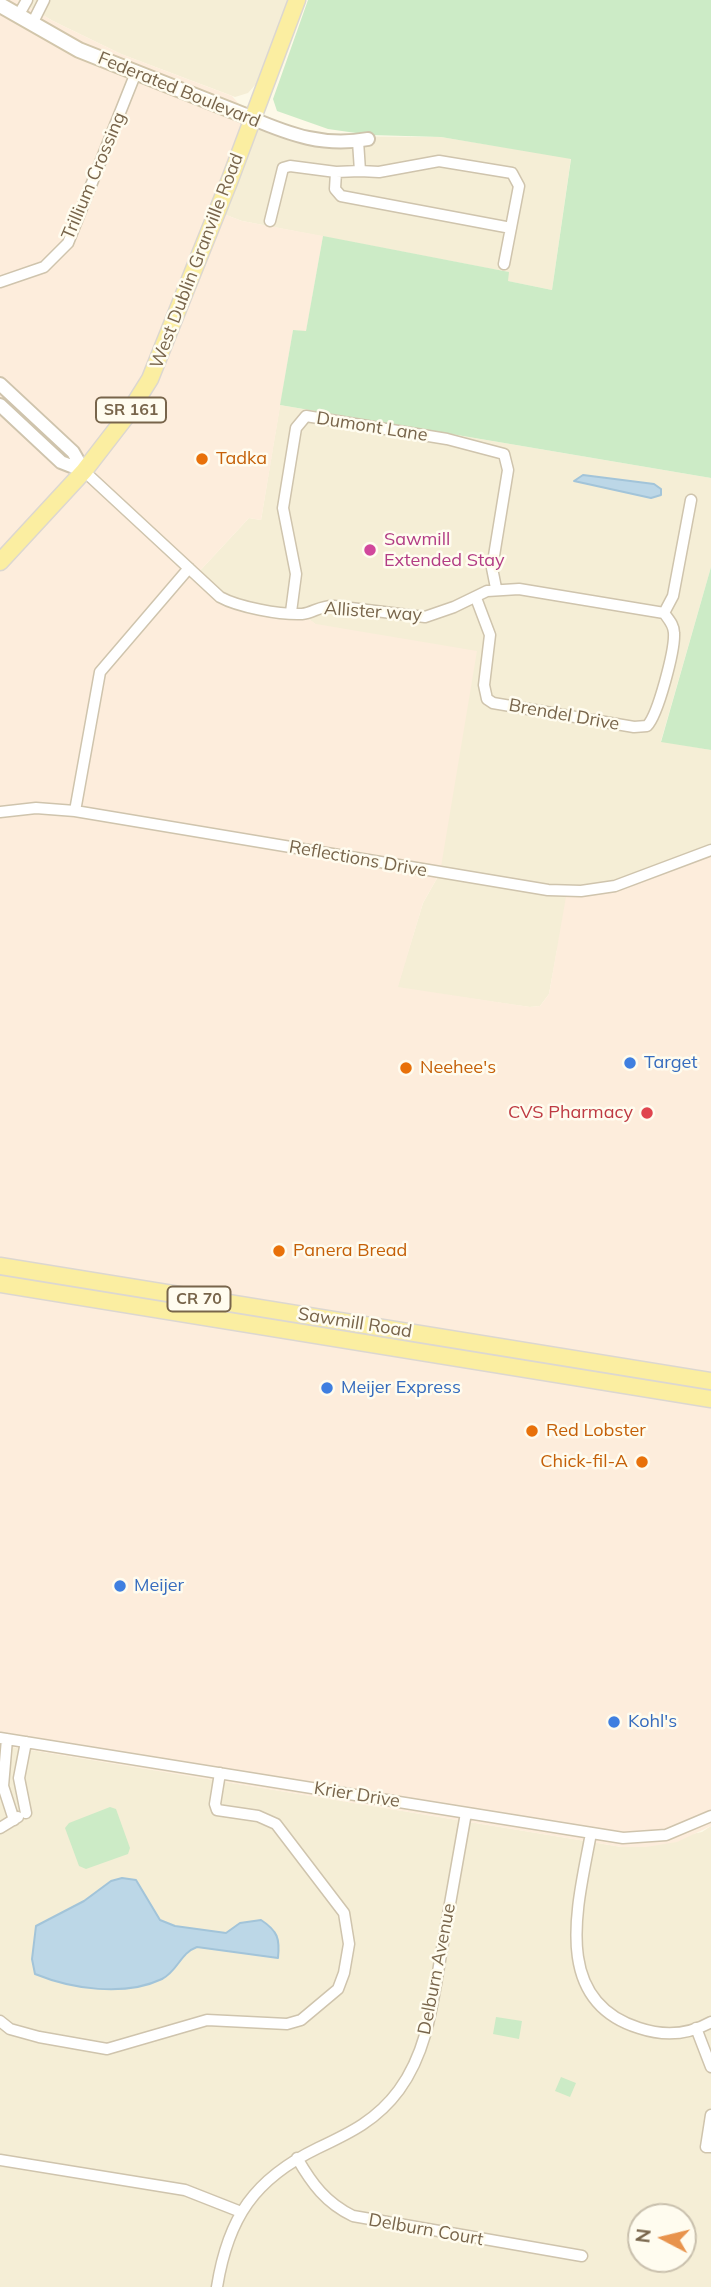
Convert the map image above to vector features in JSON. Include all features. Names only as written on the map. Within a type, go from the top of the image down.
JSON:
[{"type":"main road","name":"West Dublin Granville Road","points":[[0,562],[84,471],[128,414],[159,362],[297,0]]},
{"type":"main road","name":"Federated Boulevard","points":[[0,5],[79,50],[135,75],[251,118]]},
{"type":"main road","name":"Sawmill Road","points":[[0,1266],[711,1381]]},
{"type":"main road","name":"Sawmill Road","points":[[0,1284],[711,1399]]},
{"type":"street","points":[[18,16],[27,0]]},
{"type":"street","points":[[32,23],[44,0]]},
{"type":"street","name":"Trillium Crossing","points":[[0,282],[44,267],[68,243],[135,75]]},
{"type":"street","name":"Federated Boulevard","points":[[251,118],[302,139],[334,143],[363,140]]},
{"type":"street","points":[[360,171],[363,140]]},
{"type":"street","points":[[270,221],[283,168],[295,166],[336,173],[379,172],[439,161],[512,173],[519,186],[504,264]]},
{"type":"street","points":[[336,173],[335,189],[341,196],[511,228]]},
{"type":"street","points":[[0,384],[73,452],[84,471]]},
{"type":"street","points":[[0,405],[61,462],[84,471]]},
{"type":"street","name":"Dumont Lane","points":[[291,612],[296,574],[284,524],[283,508],[296,428],[306,416],[474,444],[504,454],[508,462],[492,568],[496,588]]},
{"type":"street","name":"Allister way","points":[[84,471],[231,603],[302,614],[326,606],[425,617],[496,588]]},
{"type":"street","points":[[496,588],[520,589],[664,613],[673,596],[691,500]]},
{"type":"street","points":[[75,811],[100,672],[189,568]]},
{"type":"street","name":"Brendel Drive","points":[[477,598],[490,635],[484,693],[492,703],[640,728],[652,721],[673,640],[671,623],[664,613]]},
{"type":"street","name":"Reflections Drive","points":[[0,812],[36,808],[75,811],[548,890],[581,891],[615,887],[711,850]]},
{"type":"street","points":[[4,1739],[2,1786],[14,1820]]},
{"type":"street","name":"Krier Drive","points":[[4,1739],[633,1839],[659,1837],[691,1827],[710,1817]]},
{"type":"street","points":[[0,1828],[27,1812],[19,1778],[26,1742]]},
{"type":"street","points":[[0,2021],[10,2029],[97,2048],[124,2045],[186,2024],[207,2020],[287,2024],[301,2020],[338,1989],[349,1944],[344,1913],[276,1824],[258,1816],[217,1810],[215,1804],[220,1773]]},
{"type":"street","name":"Delburn Avenue","points":[[217,2287],[225,2247],[241,2212],[272,2175],[297,2158],[352,2132],[380,2113],[412,2070],[427,2031],[466,1813]]},
{"type":"street","points":[[591,1833],[575,1950],[590,1992],[608,2013],[631,2026],[670,2034],[711,2022]]},
{"type":"street","points":[[696,2028],[711,2067]]},
{"type":"street","points":[[711,2115],[706,2147],[711,2147]]},
{"type":"street","name":"Delburn Court","points":[[297,2158],[318,2192],[340,2210],[353,2216],[582,2256]]},
{"type":"street","points":[[0,2160],[185,2190],[241,2212]]},
{"type":"shaded area","points":[[0,0],[17,0],[121,54],[232,96],[251,118],[218,212],[242,221],[323,236],[306,332],[293,330],[261,520],[249,518],[196,575],[220,597],[302,614],[316,624],[477,651],[440,873],[423,903],[398,987],[530,1007],[540,1006],[549,994],[567,891],[599,890],[711,850],[711,1381],[0,1266]]},
{"type":"shaded area","points":[[17,0],[288,0],[256,84],[248,93],[235,97],[121,54]]},
{"type":"shaded area","points":[[251,118],[302,136],[441,137],[571,158],[552,290],[507,281],[508,272],[242,221],[218,212]]},
{"type":"shaded area","points":[[280,405],[711,478],[711,567],[661,741],[711,750],[711,850],[557,950],[549,994],[540,1006],[530,1007],[397,988],[423,903],[440,873],[315,624],[302,614],[238,605],[196,575],[249,518],[261,520]]},
{"type":"shaded area","points":[[0,1291],[711,1406],[711,1826],[677,1842],[646,1847],[622,1847],[0,1745]]},
{"type":"shaded area","points":[[0,1745],[622,1847],[702,1832],[711,1826],[711,2287],[0,2287]]},
{"type":"green space","points":[[308,0],[711,0],[711,478],[280,405],[293,330],[306,331],[323,236],[509,272],[508,281],[552,290],[571,159],[441,137],[370,135],[328,129],[277,111],[273,99]]},
{"type":"green space","points":[[711,567],[711,750],[661,742]]},
{"type":"green space","points":[[110,1807],[116,1809],[130,1848],[128,1854],[86,1869],[79,1866],[65,1828],[69,1823]]},
{"type":"green space","points":[[496,2017],[522,2021],[519,2039],[493,2034]]},
{"type":"green space","points":[[561,2077],[576,2083],[570,2097],[555,2091]]},
{"type":"water","points":[[583,475],[654,484],[661,489],[661,495],[651,498],[574,481]]},
{"type":"water","points":[[122,1878],[136,1880],[160,1920],[175,1926],[226,1933],[240,1923],[261,1920],[277,1936],[278,1958],[197,1947],[187,1953],[167,1976],[147,1985],[131,1988],[81,1987],[35,1974],[32,1959],[36,1926],[84,1901],[111,1881]]},
{"type":"place","name":"Tadka","points":[[202,459]]},
{"type":"place","name":"Sawmill Extended Stay","points":[[370,550]]},
{"type":"place","name":"Target","points":[[630,1063]]},
{"type":"place","name":"Neehee's","points":[[406,1068]]},
{"type":"place","name":"CVS Pharmacy","points":[[647,1113]]},
{"type":"place","name":"Panera Bread","points":[[279,1251]]},
{"type":"place","name":"Meijer Express","points":[[327,1388]]},
{"type":"place","name":"Red Lobster","points":[[532,1431]]},
{"type":"place","name":"Chick-fil-A","points":[[642,1462]]},
{"type":"place","name":"Meijer","points":[[120,1586]]},
{"type":"place","name":"Kohl's","points":[[614,1722]]}]
